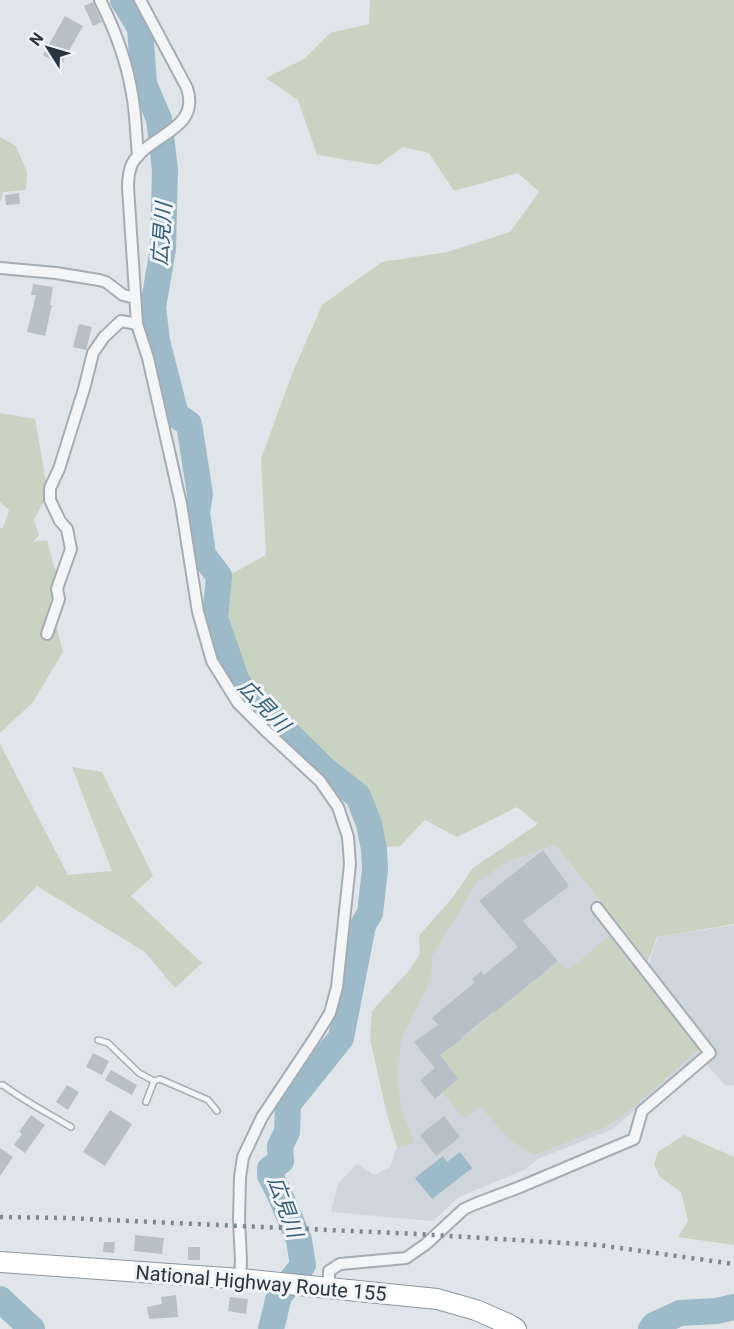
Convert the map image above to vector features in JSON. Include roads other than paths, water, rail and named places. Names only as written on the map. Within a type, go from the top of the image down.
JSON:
[{"type":"highway","name":"National Highway Route 155","points":[[0,1262],[240,1279],[437,1299],[476,1310],[516,1329]]},
{"type":"street","points":[[100,0],[110,19],[126,67],[133,95],[140,153]]},
{"type":"street","points":[[140,0],[190,96],[188,112],[184,119],[140,153],[131,165],[128,187],[137,324],[148,358],[181,504],[198,612],[212,661],[238,703],[320,781],[338,807],[348,837],[349,874],[337,987],[330,1013],[261,1117],[243,1157],[240,1177],[239,1219],[242,1260],[240,1279]]},
{"type":"street","points":[[0,268],[99,279],[123,296],[135,298]]},
{"type":"street","points":[[47,634],[58,599],[57,590],[71,549],[68,529],[60,521],[50,500],[50,488],[80,400],[93,353],[104,337],[122,321],[137,324]]},
{"type":"street","points":[[329,1287],[329,1272],[340,1264],[406,1258],[426,1244],[464,1209],[634,1139],[642,1111],[710,1053],[597,908]]},
{"type":"lane","points":[[98,1040],[108,1043],[139,1072],[154,1081],[160,1079],[208,1100],[217,1111]]},
{"type":"lane","points":[[147,1102],[154,1081]]},
{"type":"lane","points":[[0,1085],[71,1126]]},
{"type":"water","points":[[460,1152],[472,1168],[432,1199],[415,1178],[443,1156],[447,1162]]},
{"type":"waterway","name":"広見川","points":[[123,0],[140,28],[144,84],[159,119],[165,170],[163,249],[153,307],[157,341],[176,415],[189,424],[200,494],[197,512],[203,555],[219,576],[215,618],[238,684],[324,769],[358,796],[369,824],[374,849],[375,870],[370,913],[363,925],[341,1038],[288,1104],[287,1132],[280,1146],[281,1161],[270,1169],[270,1175],[299,1240],[303,1265],[279,1296],[271,1329]]},
{"type":"waterway","points":[[0,1299],[32,1329]]},
{"type":"waterway","points":[[651,1329],[654,1325],[680,1313],[717,1311],[734,1307]]},
{"type":"railway","points":[[0,1217],[417,1234],[598,1245],[734,1264]]}]
